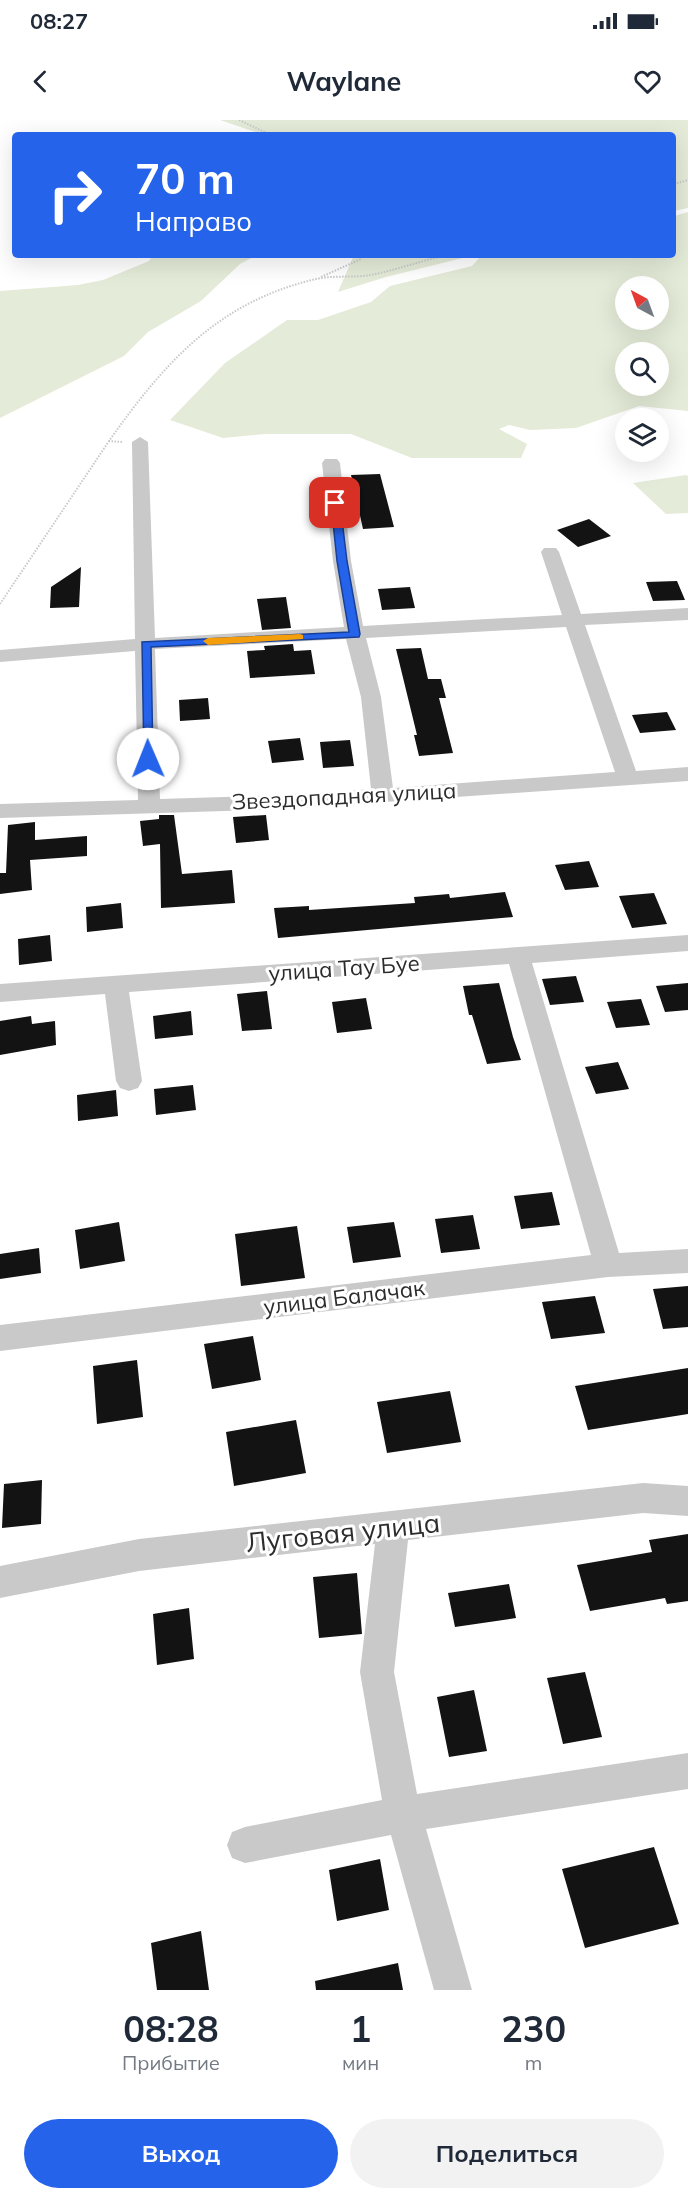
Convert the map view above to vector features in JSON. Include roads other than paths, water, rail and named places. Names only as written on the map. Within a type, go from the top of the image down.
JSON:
[{"type":"street","points":[[140,442],[148,805]]},
{"type":"street","points":[[331,463],[342,561],[355,634],[371,698],[383,795]]},
{"type":"street","points":[[550,552],[628,778]]},
{"type":"street","points":[[0,656],[146,645],[688,614]]},
{"type":"street","name":"Звездопадная улица","points":[[0,811],[284,802],[688,774]]},
{"type":"street","name":"улица Тау Буе","points":[[0,993],[688,943]]},
{"type":"street","points":[[518,956],[608,1265]]},
{"type":"street","points":[[116,985],[129,1081]]},
{"type":"street","name":"улица Балачак","points":[[0,1338],[608,1265],[688,1261]]},
{"type":"street","name":"Луговая улица","points":[[0,1582],[139,1555],[643,1498],[688,1501]]},
{"type":"street","points":[[393,1526],[377,1672],[403,1814],[453,1990]]},
{"type":"street","points":[[245,1845],[403,1814],[688,1771]]}]
